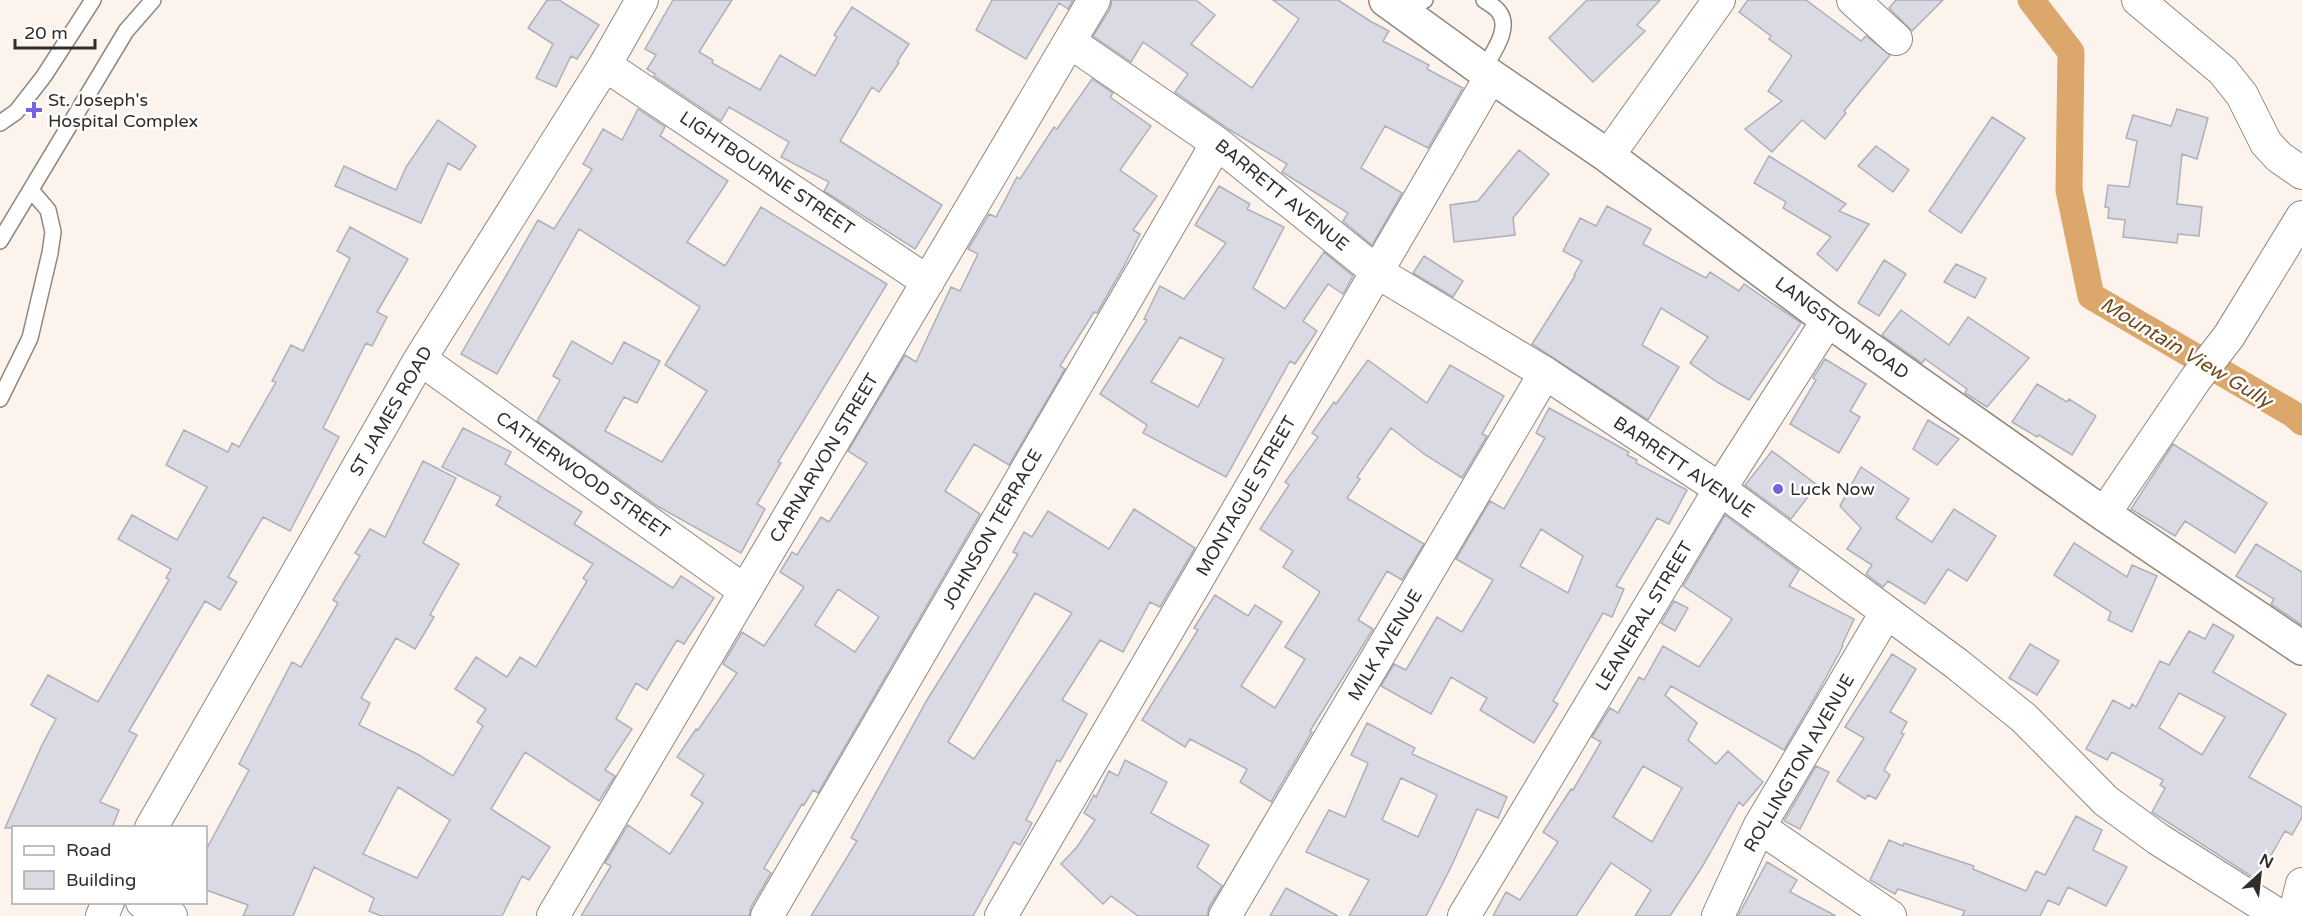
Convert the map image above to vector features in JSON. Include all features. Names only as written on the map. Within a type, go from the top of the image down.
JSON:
[{"type":"street","name":"ST JAMES ROAD","points":[[152,826],[420,359],[605,65],[642,0]]},
{"type":"street","name":"CARNARVON STREET","points":[[553,916],[1094,0]]},
{"type":"street","points":[[1608,156],[1719,0]]},
{"type":"street","points":[[1853,0],[1896,39]]},
{"type":"street","points":[[2138,0],[2223,71],[2242,95],[2266,143],[2279,157],[2302,173]]},
{"type":"street","name":"LANGSTON ROAD","points":[[1405,4],[1487,73],[1608,156],[1828,320],[2104,514],[2302,648]]},
{"type":"street","name":"BARRETT AVENUE","points":[[1070,42],[1217,143],[1377,272],[1545,373],[1720,489],[1957,664],[2024,718],[2106,801],[2158,839],[2280,916]]},
{"type":"street","name":"LIGHTBOURNE STREET","points":[[605,65],[928,282]]},
{"type":"street","name":"MONTAGUE STREET","points":[[1001,916],[1377,272],[1487,73]]},
{"type":"street","name":"JOHNSON TERRACE","points":[[766,916],[1217,143]]},
{"type":"street","points":[[2104,514],[2195,380],[2229,336],[2302,217]]},
{"type":"street","name":"LEANERAL STREET","points":[[1464,916],[1720,489],[1828,320]]},
{"type":"street","name":"CATHERWOOD STREET","points":[[420,359],[745,591]]},
{"type":"street","name":"MILK AVENUE","points":[[1225,916],[1545,373]]},
{"type":"street","name":"ROLLINGTON AVENUE","points":[[1718,916],[1759,827],[1887,613]]},
{"type":"street","points":[[1759,827],[1890,916]]},
{"type":"street","points":[[2294,916],[2302,884]]},
{"type":"street","points":[[144,904],[171,916]]},
{"type":"lane","points":[[0,123],[16,112],[37,85],[93,0]]},
{"type":"lane","points":[[0,241],[126,32],[153,0]]},
{"type":"lane","points":[[1484,0],[1500,12],[1503,24],[1487,73]]},
{"type":"lane","points":[[0,399],[30,338],[50,253],[52,232],[48,210],[31,190]]},
{"type":"building","points":[[547,0],[559,0],[599,25],[577,59],[571,56],[556,87],[536,78],[553,44],[528,28]]},
{"type":"building","points":[[673,0],[732,0],[699,52],[713,60],[712,63],[760,90],[780,55],[815,76],[837,37],[834,35],[852,7],[909,44],[879,92],[872,87],[840,141],[942,205],[915,249],[824,191],[829,182],[781,157],[789,142],[729,107],[721,121],[647,69],[656,55],[645,49]]},
{"type":"building","points":[[992,0],[1073,0],[1068,9],[1059,3],[1026,59],[976,30]]},
{"type":"building","points":[[1112,0],[1196,0],[1215,15],[1191,44],[1252,88],[1299,19],[1273,0],[1338,0],[1389,31],[1383,41],[1429,65],[1427,69],[1463,88],[1428,148],[1385,126],[1361,168],[1402,193],[1372,245],[1343,221],[1348,213],[1282,172],[1287,164],[1230,130],[1175,92],[1188,74],[1143,42],[1131,62],[1093,36],[1110,9]]},
{"type":"building","points":[[1587,0],[1660,0],[1637,25],[1645,31],[1593,82],[1549,38]]},
{"type":"building","points":[[1748,0],[1806,0],[1861,41],[1866,36],[1890,55],[1844,111],[1846,113],[1825,139],[1802,120],[1772,152],[1745,129],[1782,101],[1768,91],[1792,56],[1769,39],[1771,36],[1739,12]]},
{"type":"building","points":[[1896,0],[1943,0],[1912,31],[1889,8]]},
{"type":"building","points":[[1092,79],[1113,93],[1110,97],[1151,126],[1120,170],[1157,196],[1133,230],[1140,234],[1123,268],[1097,313],[1094,312],[1060,366],[1065,369],[1009,465],[974,444],[945,491],[980,514],[818,793],[813,790],[804,805],[802,804],[764,868],[771,873],[751,907],[749,916],[581,916],[611,866],[605,863],[628,825],[670,854],[703,803],[691,795],[704,775],[677,757],[737,673],[723,664],[742,632],[764,646],[804,587],[780,572],[792,552],[797,555],[821,517],[829,522],[867,463],[848,451],[905,355],[916,362],[951,287],[960,291],[978,254],[968,249],[989,214],[996,217],[1017,177],[1020,179],[1054,127],[1057,129]],"holes":[[[838,589],[879,617],[855,652],[815,625]]]},
{"type":"building","points":[[638,109],[665,127],[660,136],[728,181],[687,242],[725,266],[761,207],[887,284],[778,462],[781,463],[757,504],[765,509],[741,553],[659,507],[537,421],[560,380],[553,376],[572,341],[612,364],[624,342],[660,361],[637,403],[624,397],[605,431],[662,462],[707,391],[665,365],[700,307],[579,229],[497,374],[461,354],[538,220],[554,229],[592,169],[583,164],[603,129],[622,140]]},
{"type":"building","points":[[2177,109],[2208,118],[2197,159],[2182,154],[2177,204],[2202,207],[2199,236],[2178,234],[2177,243],[2123,237],[2125,220],[2108,218],[2109,208],[2105,207],[2108,185],[2129,187],[2137,141],[2126,138],[2133,115],[2171,126]]},
{"type":"building","points":[[1992,117],[2025,138],[1961,233],[1929,211]]},
{"type":"building","points":[[438,120],[476,146],[460,170],[448,163],[421,223],[335,186],[344,166],[396,190],[406,167]]},
{"type":"building","points":[[1876,146],[1909,170],[1893,192],[1858,166]]},
{"type":"building","points":[[1519,150],[1549,174],[1513,218],[1515,235],[1454,242],[1450,205],[1478,201]]},
{"type":"building","points":[[1769,156],[1846,204],[1839,211],[1869,224],[1837,271],[1817,254],[1831,237],[1783,208],[1786,202],[1754,183]]},
{"type":"building","points":[[1219,186],[1250,204],[1247,209],[1284,227],[1253,288],[1285,309],[1324,252],[1353,276],[1343,294],[1328,284],[1303,321],[1317,331],[1295,364],[1290,361],[1226,477],[1143,433],[1147,425],[1100,394],[1147,320],[1144,319],[1160,286],[1184,299],[1226,243],[1195,225]],"holes":[[[1180,337],[1224,359],[1198,407],[1151,382]]]},
{"type":"building","points":[[1607,206],[1651,229],[1643,244],[1706,278],[1710,272],[1739,291],[1744,284],[1801,323],[1749,400],[1690,363],[1708,337],[1661,308],[1642,345],[1679,367],[1648,420],[1532,344],[1582,261],[1563,251],[1580,218],[1596,226]]},
{"type":"building","points":[[350,227],[408,259],[377,312],[387,317],[372,346],[366,343],[323,428],[339,437],[290,531],[263,517],[228,577],[237,582],[220,610],[205,601],[129,731],[137,735],[100,802],[119,810],[113,826],[12,826],[12,828],[5,828],[56,719],[31,705],[48,675],[98,702],[169,580],[166,578],[171,569],[118,539],[132,515],[177,540],[207,487],[166,465],[184,430],[228,452],[232,443],[239,447],[276,382],[272,381],[291,345],[303,351],[350,258],[337,251]]},
{"type":"building","points":[[1424,256],[1463,281],[1453,297],[1413,273]]},
{"type":"building","points":[[1884,260],[1906,274],[1879,316],[1858,303]]},
{"type":"building","points":[[1956,264],[1986,278],[1975,298],[1944,282]]},
{"type":"building","points":[[1901,310],[1949,345],[1968,317],[2029,358],[1987,407],[1965,393],[1967,389],[1925,359],[1922,363],[1882,335]]},
{"type":"building","points":[[1825,359],[1866,384],[1850,411],[1860,417],[1839,453],[1790,424],[1816,380],[1813,378]]},
{"type":"building","points":[[1368,360],[1427,403],[1450,365],[1504,396],[1482,434],[1487,436],[1462,478],[1424,454],[1391,428],[1357,477],[1360,479],[1347,498],[1424,544],[1402,580],[1387,571],[1358,620],[1373,629],[1310,731],[1312,732],[1271,802],[1240,782],[1247,769],[1190,739],[1185,747],[1142,720],[1198,630],[1194,628],[1215,595],[1248,616],[1255,605],[1282,622],[1241,686],[1275,708],[1305,659],[1285,647],[1320,592],[1283,567],[1293,551],[1260,529],[1289,485],[1285,482],[1318,437],[1312,433]]},
{"type":"building","points":[[2037,384],[2067,402],[2069,399],[2096,416],[2072,455],[2012,422]]},
{"type":"building","points":[[1549,408],[1629,452],[1627,455],[1637,460],[1636,463],[1687,490],[1669,524],[1657,518],[1616,586],[1624,589],[1612,617],[1603,613],[1553,701],[1558,704],[1534,743],[1480,710],[1487,698],[1451,677],[1431,714],[1381,686],[1394,664],[1406,670],[1437,617],[1462,632],[1493,580],[1456,559],[1490,501],[1504,509],[1545,438],[1536,433]],"holes":[[[1541,529],[1583,556],[1568,593],[1520,566]]]},
{"type":"building","points":[[1928,420],[1959,439],[1937,465],[1913,449]]},
{"type":"building","points":[[463,428],[511,452],[505,464],[582,512],[574,524],[673,588],[681,576],[714,598],[684,644],[677,640],[647,690],[636,683],[616,719],[632,729],[605,770],[615,776],[599,801],[525,752],[491,809],[550,847],[529,880],[522,876],[502,916],[381,916],[369,911],[374,898],[314,867],[293,916],[243,916],[248,905],[207,890],[207,848],[249,770],[239,764],[292,662],[301,667],[338,603],[333,600],[360,556],[355,553],[370,529],[385,537],[423,461],[456,478],[423,543],[459,564],[430,615],[434,617],[415,649],[396,638],[361,698],[370,703],[359,725],[419,755],[453,776],[483,726],[477,722],[486,709],[455,689],[476,657],[507,677],[520,657],[536,667],[587,581],[583,578],[593,564],[496,505],[501,497],[442,467]],"holes":[[[398,787],[450,820],[417,878],[363,854]]]},
{"type":"building","points":[[2173,444],[2267,503],[2235,553],[2185,521],[2175,536],[2131,509]]},
{"type":"building","name":"Luck Now","points":[[1772,451],[1817,485],[1791,519],[1745,485]]},
{"type":"building","points":[[1861,467],[1909,499],[1896,518],[1932,542],[1954,509],[1996,536],[1967,581],[1948,569],[1925,604],[1888,581],[1883,587],[1866,574],[1872,565],[1847,549],[1861,528],[1840,506]]},
{"type":"building","points":[[1134,509],[1195,548],[1160,607],[1150,602],[1123,652],[1100,640],[1062,700],[1087,714],[1060,762],[1057,760],[1026,820],[1032,823],[1020,845],[1014,842],[973,916],[811,916],[857,841],[851,838],[927,700],[1018,554],[1013,552],[1024,532],[1032,537],[1048,511],[1109,549]],"holes":[[[1035,593],[1072,613],[974,759],[948,742]]]},
{"type":"building","points":[[1725,515],[1799,570],[1789,586],[1854,619],[1843,646],[1784,750],[1671,686],[1665,695],[1697,723],[1688,740],[1716,764],[1728,751],[1763,782],[1743,806],[1739,802],[1702,867],[1670,916],[1635,916],[1651,890],[1611,863],[1576,916],[1493,916],[1506,892],[1520,900],[1558,842],[1543,832],[1571,789],[1573,790],[1601,742],[1592,737],[1610,708],[1618,713],[1639,677],[1644,680],[1663,646],[1699,667],[1732,619],[1683,586]],"holes":[[[1643,766],[1682,788],[1652,842],[1613,817]]]},
{"type":"building","points":[[2074,543],[2127,577],[2132,565],[2157,576],[2132,632],[2108,620],[2111,612],[2054,575]]},
{"type":"building","points":[[2256,544],[2302,572],[2302,625],[2271,604],[2274,599],[2236,576]]},
{"type":"building","points":[[1674,601],[1688,608],[1675,631],[1661,623]]},
{"type":"building","points":[[2213,624],[2234,636],[2213,672],[2286,714],[2249,777],[2302,807],[2302,817],[2292,835],[2285,831],[2257,880],[2152,812],[2165,788],[2160,785],[2163,780],[2112,752],[2107,760],[2086,749],[2113,700],[2130,709],[2132,704],[2136,707],[2160,661],[2169,665],[2189,631],[2205,639]],"holes":[[[2179,693],[2225,717],[2202,755],[2159,728]]]},
{"type":"building","points":[[2030,644],[2059,661],[2037,695],[2009,678]]},
{"type":"building","points":[[1892,654],[1916,669],[1890,712],[1907,722],[1901,733],[1904,734],[1884,770],[1890,775],[1876,799],[1868,795],[1865,799],[1837,781],[1864,738],[1845,727]]},
{"type":"building","points":[[1367,723],[1415,748],[1412,754],[1507,797],[1498,818],[1477,809],[1426,916],[1349,916],[1369,880],[1306,852],[1329,810],[1345,817],[1368,763],[1351,755]],"holes":[[[1401,778],[1437,795],[1418,837],[1382,820]]]},
{"type":"building","points":[[1125,760],[1167,782],[1151,813],[1209,845],[1197,867],[1222,886],[1209,907],[1207,916],[1138,916],[1111,896],[1103,904],[1061,864],[1077,847],[1095,820],[1084,813],[1094,795],[1096,797],[1109,771],[1118,776]]},
{"type":"building","points":[[1816,766],[1829,772],[1800,829],[1784,821]]},
{"type":"building","points":[[2076,816],[2102,830],[2093,850],[2127,867],[2106,906],[2068,887],[2059,905],[2048,900],[2040,916],[1962,916],[1965,911],[1898,889],[1895,894],[1870,880],[1889,840],[1974,866],[1973,869],[2026,891],[2036,871],[2045,875]]},
{"type":"building","points":[[1767,862],[1797,880],[1790,892],[1836,916],[1738,916]]},
{"type":"building","points":[[1286,888],[1338,916],[1270,916]]},
{"type":"waterway","name":"Mountain View Gully","points":[[2031,0],[2071,52],[2069,190],[2091,296],[2293,414],[2302,422]]},
{"type":"place","name":"St. Joseph's Hospital Complex","points":[[34,110]]},
{"type":"place","name":"Luck Now","points":[[1778,489]]}]
